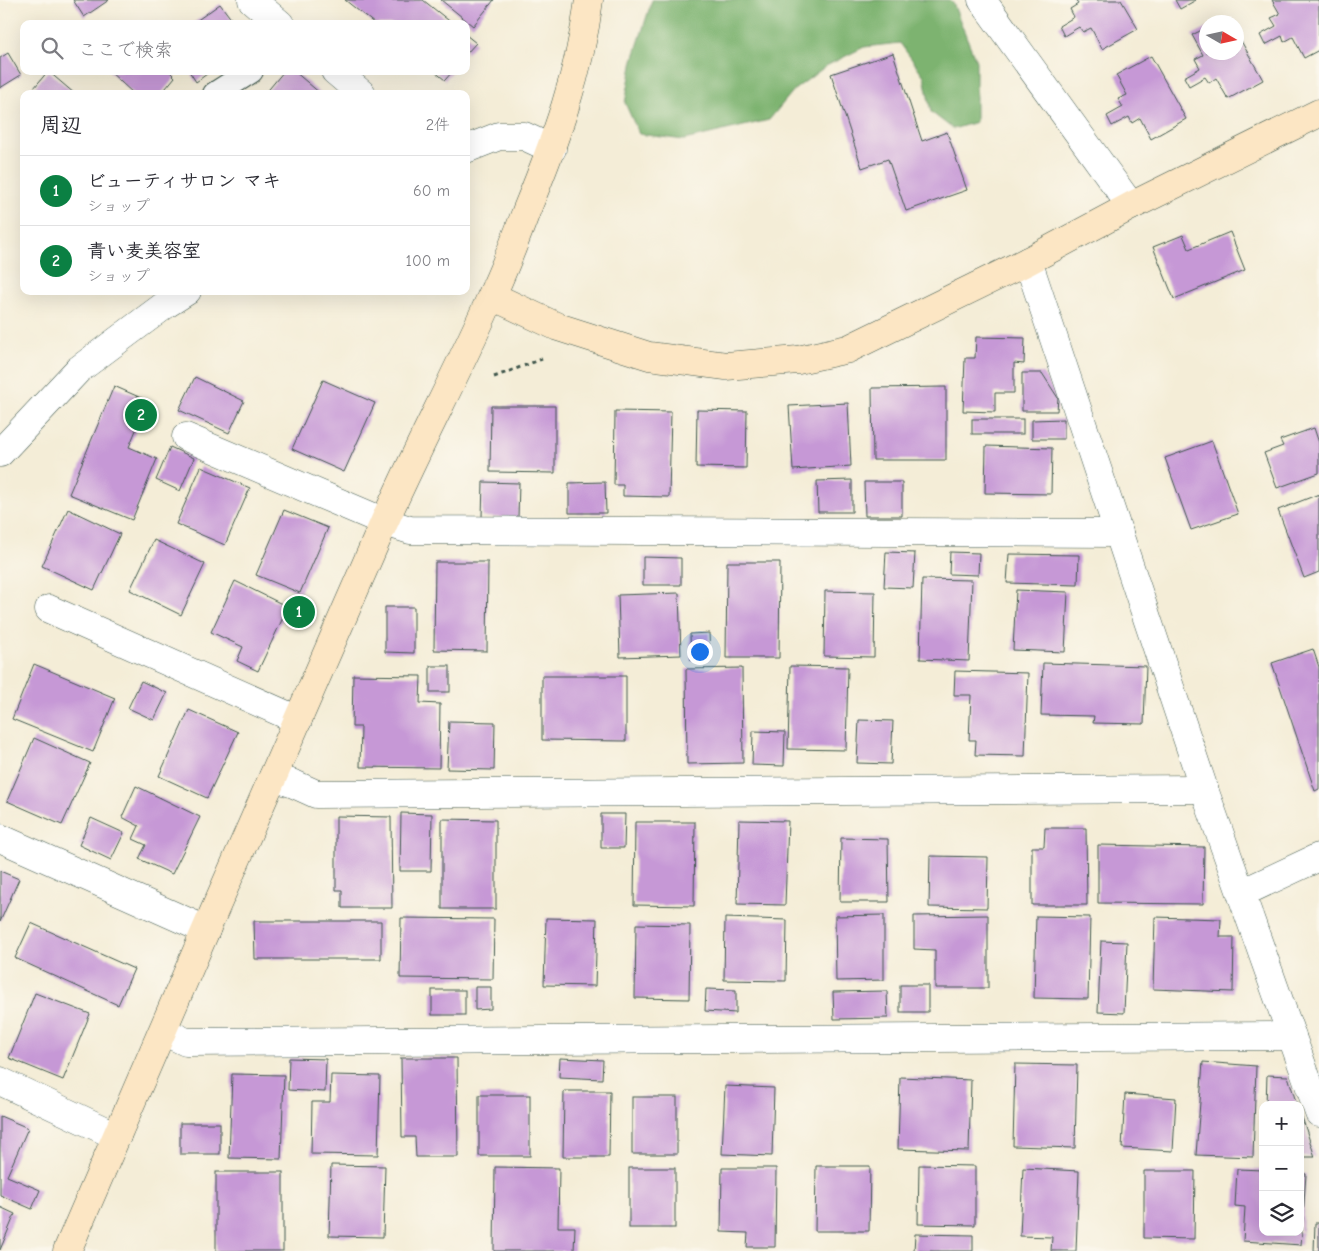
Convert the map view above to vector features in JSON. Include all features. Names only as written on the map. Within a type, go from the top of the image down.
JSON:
[{"type":"street","points":[[252,0],[275,20]]},
{"type":"street","points":[[67,1251],[384,522],[492,296],[552,149],[575,75],[587,21],[589,0]]},
{"type":"street","points":[[982,0],[1131,206]]},
{"type":"street","points":[[340,75],[357,90]]},
{"type":"street","points":[[492,296],[558,327],[649,356],[726,366],[798,360],[848,349],[1028,261],[1131,206],[1319,113]]},
{"type":"street","points":[[470,147],[498,136],[524,136],[552,149]]},
{"type":"street","points":[[1028,261],[1204,789],[1319,1113]]},
{"type":"street","points":[[0,453],[78,370],[165,305],[181,295]]},
{"type":"street","points":[[186,437],[384,522],[410,530],[1119,533]]},
{"type":"street","points":[[49,609],[298,720]]},
{"type":"street","points":[[273,777],[316,794],[1204,789]]},
{"type":"street","points":[[0,838],[206,930]]},
{"type":"street","points":[[1242,894],[1319,857]]},
{"type":"street","points":[[163,1031],[186,1042],[1292,1036]]},
{"type":"street","points":[[0,1081],[117,1136]]},
{"type":"lane","points":[[221,90],[245,75]]},
{"type":"path","points":[[486,380],[544,358],[558,327]]},
{"type":"green space","points":[[652,0],[950,0],[953,3],[976,61],[976,122],[953,129],[931,112],[924,76],[900,43],[864,47],[826,66],[794,90],[769,120],[684,140],[639,134],[625,103],[633,60]]},
{"type":"building","points":[[73,0],[109,0],[84,17]]},
{"type":"building","points":[[345,0],[423,0],[448,20],[370,20]]},
{"type":"building","points":[[441,0],[494,0],[473,26],[470,24],[470,20],[466,20]]},
{"type":"building","points":[[1076,0],[1121,0],[1138,29],[1102,49],[1091,28],[1083,32],[1079,27],[1064,36],[1059,26],[1074,17],[1070,9],[1078,4]]},
{"type":"building","points":[[1175,0],[1196,0],[1180,9]]},
{"type":"building","points":[[1272,0],[1318,0],[1319,50],[1304,58],[1293,37],[1284,42],[1282,36],[1265,45],[1260,35],[1276,26],[1271,18],[1280,14]]},
{"type":"building","points":[[220,4],[232,20],[198,20]]},
{"type":"building","points":[[1199,32],[1199,48],[1192,35]]},
{"type":"building","points":[[470,38],[476,43],[470,50]]},
{"type":"building","points":[[1244,46],[1263,80],[1228,99],[1216,78],[1209,83],[1205,77],[1189,86],[1184,77],[1200,68],[1195,59],[1199,57],[1199,60],[1244,60]]},
{"type":"building","points":[[8,53],[21,75],[0,88],[0,58]]},
{"type":"building","points":[[893,53],[922,141],[947,132],[967,190],[906,211],[888,159],[862,168],[831,74]]},
{"type":"building","points":[[1151,56],[1186,119],[1151,139],[1140,118],[1132,123],[1129,117],[1112,126],[1107,116],[1123,107],[1118,99],[1127,95],[1116,75]]},
{"type":"building","points":[[45,75],[53,75],[70,90],[32,90]]},
{"type":"building","points":[[113,75],[173,75],[175,77],[164,90],[130,90]]},
{"type":"building","points":[[192,75],[206,75],[196,82]]},
{"type":"building","points":[[281,75],[299,75],[316,90],[268,90]]},
{"type":"building","points":[[439,75],[449,75],[445,80]]},
{"type":"building","points":[[1230,232],[1245,270],[1174,299],[1153,247],[1183,235],[1189,249]]},
{"type":"building","points":[[976,337],[1025,338],[1024,364],[1014,363],[1014,393],[995,393],[995,412],[963,411],[965,358],[975,358]]},
{"type":"building","points":[[1022,373],[1042,373],[1058,398],[1057,411],[1022,411]]},
{"type":"building","points":[[195,377],[244,401],[229,433],[179,410]]},
{"type":"building","points":[[323,380],[375,403],[344,472],[292,449]]},
{"type":"building","points":[[114,386],[148,401],[129,447],[157,459],[132,520],[69,494]]},
{"type":"building","points":[[946,387],[946,460],[873,460],[872,388]]},
{"type":"building","points":[[848,403],[851,466],[793,470],[789,406]]},
{"type":"building","points":[[491,406],[555,406],[555,473],[490,472]]},
{"type":"building","points":[[697,410],[747,411],[746,468],[696,467]]},
{"type":"building","points":[[615,411],[671,412],[669,497],[623,496],[623,485],[614,485]]},
{"type":"building","points":[[972,419],[1023,419],[1023,434],[972,434]]},
{"type":"building","points":[[1064,419],[1064,439],[1032,439],[1032,420]]},
{"type":"building","points":[[1314,428],[1319,443],[1319,473],[1277,488],[1264,453],[1283,446],[1280,440]]},
{"type":"building","points":[[1212,441],[1238,514],[1191,530],[1165,458]]},
{"type":"building","points":[[986,446],[1052,448],[1051,494],[985,493]]},
{"type":"building","points":[[170,447],[194,458],[180,491],[156,480]]},
{"type":"building","points":[[201,467],[250,488],[225,545],[176,524]]},
{"type":"building","points":[[852,480],[852,512],[818,512],[817,481]]},
{"type":"building","points":[[483,482],[519,483],[518,518],[482,517]]},
{"type":"building","points":[[605,482],[606,513],[569,513],[569,483]]},
{"type":"building","points":[[864,482],[902,482],[902,516],[865,516]]},
{"type":"building","points":[[1319,494],[1319,572],[1304,578],[1278,510]]},
{"type":"building","points":[[68,509],[120,534],[94,590],[42,566]]},
{"type":"building","points":[[284,510],[328,528],[300,593],[256,575]]},
{"type":"building","points":[[154,540],[205,564],[181,615],[130,590]]},
{"type":"building","points":[[886,552],[915,553],[913,588],[884,587]]},
{"type":"building","points":[[950,552],[979,553],[978,575],[949,574]]},
{"type":"building","points":[[1009,554],[1079,555],[1078,585],[1007,583]]},
{"type":"building","points":[[643,557],[681,558],[681,585],[643,585]]},
{"type":"building","points":[[435,562],[488,562],[487,651],[434,650]]},
{"type":"building","points":[[727,562],[780,562],[779,658],[726,658]]},
{"type":"building","points":[[922,579],[972,580],[969,661],[920,659]]},
{"type":"building","points":[[235,581],[288,607],[258,671],[237,661],[243,647],[211,632]]},
{"type":"building","points":[[1016,590],[1068,592],[1065,652],[1013,650]]},
{"type":"building","points":[[825,591],[875,592],[874,657],[824,656]]},
{"type":"building","points":[[679,593],[681,655],[620,657],[618,595]]},
{"type":"building","points":[[385,607],[414,607],[414,653],[385,652]]},
{"type":"building","points":[[709,633],[710,659],[691,660],[690,634]]},
{"type":"building","points":[[1313,649],[1319,667],[1319,789],[1315,791],[1272,663]]},
{"type":"building","points":[[1043,663],[1146,666],[1144,724],[1093,723],[1094,716],[1041,715]]},
{"type":"building","points":[[34,664],[115,698],[93,752],[12,719]]},
{"type":"building","points":[[430,666],[450,666],[450,692],[430,692]]},
{"type":"building","points":[[790,666],[848,667],[846,750],[788,749]]},
{"type":"building","points":[[742,668],[743,763],[687,764],[686,669]]},
{"type":"building","points":[[955,671],[1028,673],[1025,756],[975,755],[976,740],[969,740],[971,695],[954,695]]},
{"type":"building","points":[[353,675],[421,676],[420,703],[440,704],[439,768],[360,767],[361,727],[352,727]]},
{"type":"building","points":[[542,676],[626,676],[626,741],[542,740]]},
{"type":"building","points":[[141,681],[167,693],[154,720],[128,708]]},
{"type":"building","points":[[189,710],[238,732],[207,798],[159,776]]},
{"type":"building","points":[[859,720],[893,721],[891,764],[857,763]]},
{"type":"building","points":[[449,721],[495,722],[494,770],[447,769]]},
{"type":"building","points":[[753,731],[785,732],[784,766],[752,765]]},
{"type":"building","points":[[34,738],[90,763],[62,825],[7,801]]},
{"type":"building","points":[[136,786],[200,817],[172,874],[139,859],[146,845],[133,839],[139,826],[122,817]]},
{"type":"building","points":[[401,813],[432,814],[431,871],[400,871]]},
{"type":"building","points":[[601,814],[625,814],[624,848],[601,848]]},
{"type":"building","points":[[336,816],[391,817],[392,908],[342,908],[342,890],[336,890]]},
{"type":"building","points":[[91,818],[124,833],[111,860],[79,845]]},
{"type":"building","points":[[442,819],[496,820],[496,909],[442,909]]},
{"type":"building","points":[[739,820],[788,821],[785,905],[737,904]]},
{"type":"building","points":[[635,822],[695,822],[694,906],[634,905]]},
{"type":"building","points":[[1045,828],[1086,828],[1087,905],[1032,905],[1032,847],[1044,847]]},
{"type":"building","points":[[841,838],[888,839],[889,902],[840,902]]},
{"type":"building","points":[[1098,845],[1204,847],[1203,904],[1098,903]]},
{"type":"building","points":[[930,856],[988,857],[987,908],[929,907]]},
{"type":"building","points":[[0,871],[19,879],[0,922]]},
{"type":"building","points":[[884,915],[884,980],[836,981],[835,916]]},
{"type":"building","points":[[988,915],[988,988],[935,988],[935,950],[914,949],[914,916]]},
{"type":"building","points":[[1036,916],[1090,917],[1088,999],[1034,998]]},
{"type":"building","points":[[1155,917],[1221,919],[1220,937],[1234,937],[1233,992],[1153,989]]},
{"type":"building","points":[[401,918],[494,919],[493,979],[400,978]]},
{"type":"building","points":[[546,918],[597,919],[595,986],[544,985]]},
{"type":"building","points":[[725,918],[787,920],[786,981],[724,980]]},
{"type":"building","points":[[254,921],[381,921],[381,959],[255,959]]},
{"type":"building","points":[[31,923],[134,969],[118,1005],[15,958]]},
{"type":"building","points":[[636,924],[690,925],[689,999],[635,998]]},
{"type":"building","points":[[1101,941],[1127,942],[1124,1013],[1098,1012]]},
{"type":"building","points":[[900,985],[928,985],[928,1012],[900,1012]]},
{"type":"building","points":[[475,987],[491,987],[491,1009],[475,1010]]},
{"type":"building","points":[[706,989],[736,990],[736,1013],[705,1011]]},
{"type":"building","points":[[432,990],[465,990],[465,1015],[432,1015]]},
{"type":"building","points":[[887,991],[888,1018],[834,1019],[833,992]]},
{"type":"building","points":[[35,993],[90,1014],[63,1080],[9,1058]]},
{"type":"building","points":[[289,1058],[326,1059],[325,1092],[288,1090]]},
{"type":"building","points":[[401,1058],[457,1058],[458,1157],[416,1157],[415,1137],[402,1137]]},
{"type":"building","points":[[560,1058],[603,1060],[602,1079],[559,1077]]},
{"type":"building","points":[[1203,1062],[1256,1066],[1253,1157],[1196,1155]]},
{"type":"building","points":[[1015,1064],[1077,1065],[1075,1148],[1013,1146]]},
{"type":"building","points":[[232,1074],[284,1075],[281,1159],[229,1158]]},
{"type":"building","points":[[331,1075],[380,1076],[378,1155],[311,1154],[312,1102],[330,1102]]},
{"type":"building","points":[[1267,1075],[1288,1076],[1296,1101],[1266,1101]]},
{"type":"building","points":[[900,1077],[971,1080],[969,1151],[898,1149]]},
{"type":"building","points":[[725,1086],[774,1088],[772,1156],[722,1154]]},
{"type":"building","points":[[564,1091],[610,1091],[609,1157],[563,1157]]},
{"type":"building","points":[[1125,1094],[1176,1098],[1173,1151],[1122,1148]]},
{"type":"building","points":[[479,1095],[530,1095],[530,1156],[479,1156]]},
{"type":"building","points":[[632,1097],[677,1097],[677,1154],[632,1154]]},
{"type":"building","points":[[0,1116],[28,1128],[7,1176],[40,1190],[32,1209],[0,1195]]},
{"type":"building","points":[[180,1123],[220,1123],[220,1154],[180,1154]]},
{"type":"building","points":[[1304,1123],[1315,1157],[1304,1157]]},
{"type":"building","points":[[331,1165],[385,1166],[383,1237],[329,1236]]},
{"type":"building","points":[[919,1165],[975,1166],[975,1225],[918,1224]]},
{"type":"building","points":[[816,1166],[870,1166],[869,1231],[815,1231]]},
{"type":"building","points":[[495,1167],[559,1168],[558,1227],[575,1227],[574,1251],[494,1251]]},
{"type":"building","points":[[629,1168],[675,1168],[675,1228],[629,1228]]},
{"type":"building","points":[[722,1168],[776,1168],[775,1247],[747,1247],[748,1233],[721,1232]]},
{"type":"building","points":[[1023,1168],[1079,1171],[1076,1251],[1051,1251],[1052,1237],[1020,1236]]},
{"type":"building","points":[[1237,1169],[1259,1170],[1259,1236],[1302,1236],[1301,1245],[1243,1241],[1245,1207],[1235,1206]]},
{"type":"building","points":[[1144,1171],[1195,1171],[1194,1239],[1144,1238]]},
{"type":"building","points":[[216,1172],[283,1172],[283,1251],[216,1251]]},
{"type":"building","points":[[1304,1174],[1306,1174],[1304,1202]]},
{"type":"building","points":[[0,1207],[15,1214],[0,1250]]},
{"type":"building","points":[[1315,1223],[1319,1223],[1319,1251],[1314,1251]]},
{"type":"building","points":[[915,1234],[973,1235],[973,1251],[914,1251]]},
{"type":"place","name":"青い麦美容室","points":[[141,415]]},
{"type":"place","name":"ビューティサロン マキ","points":[[299,612]]}]
